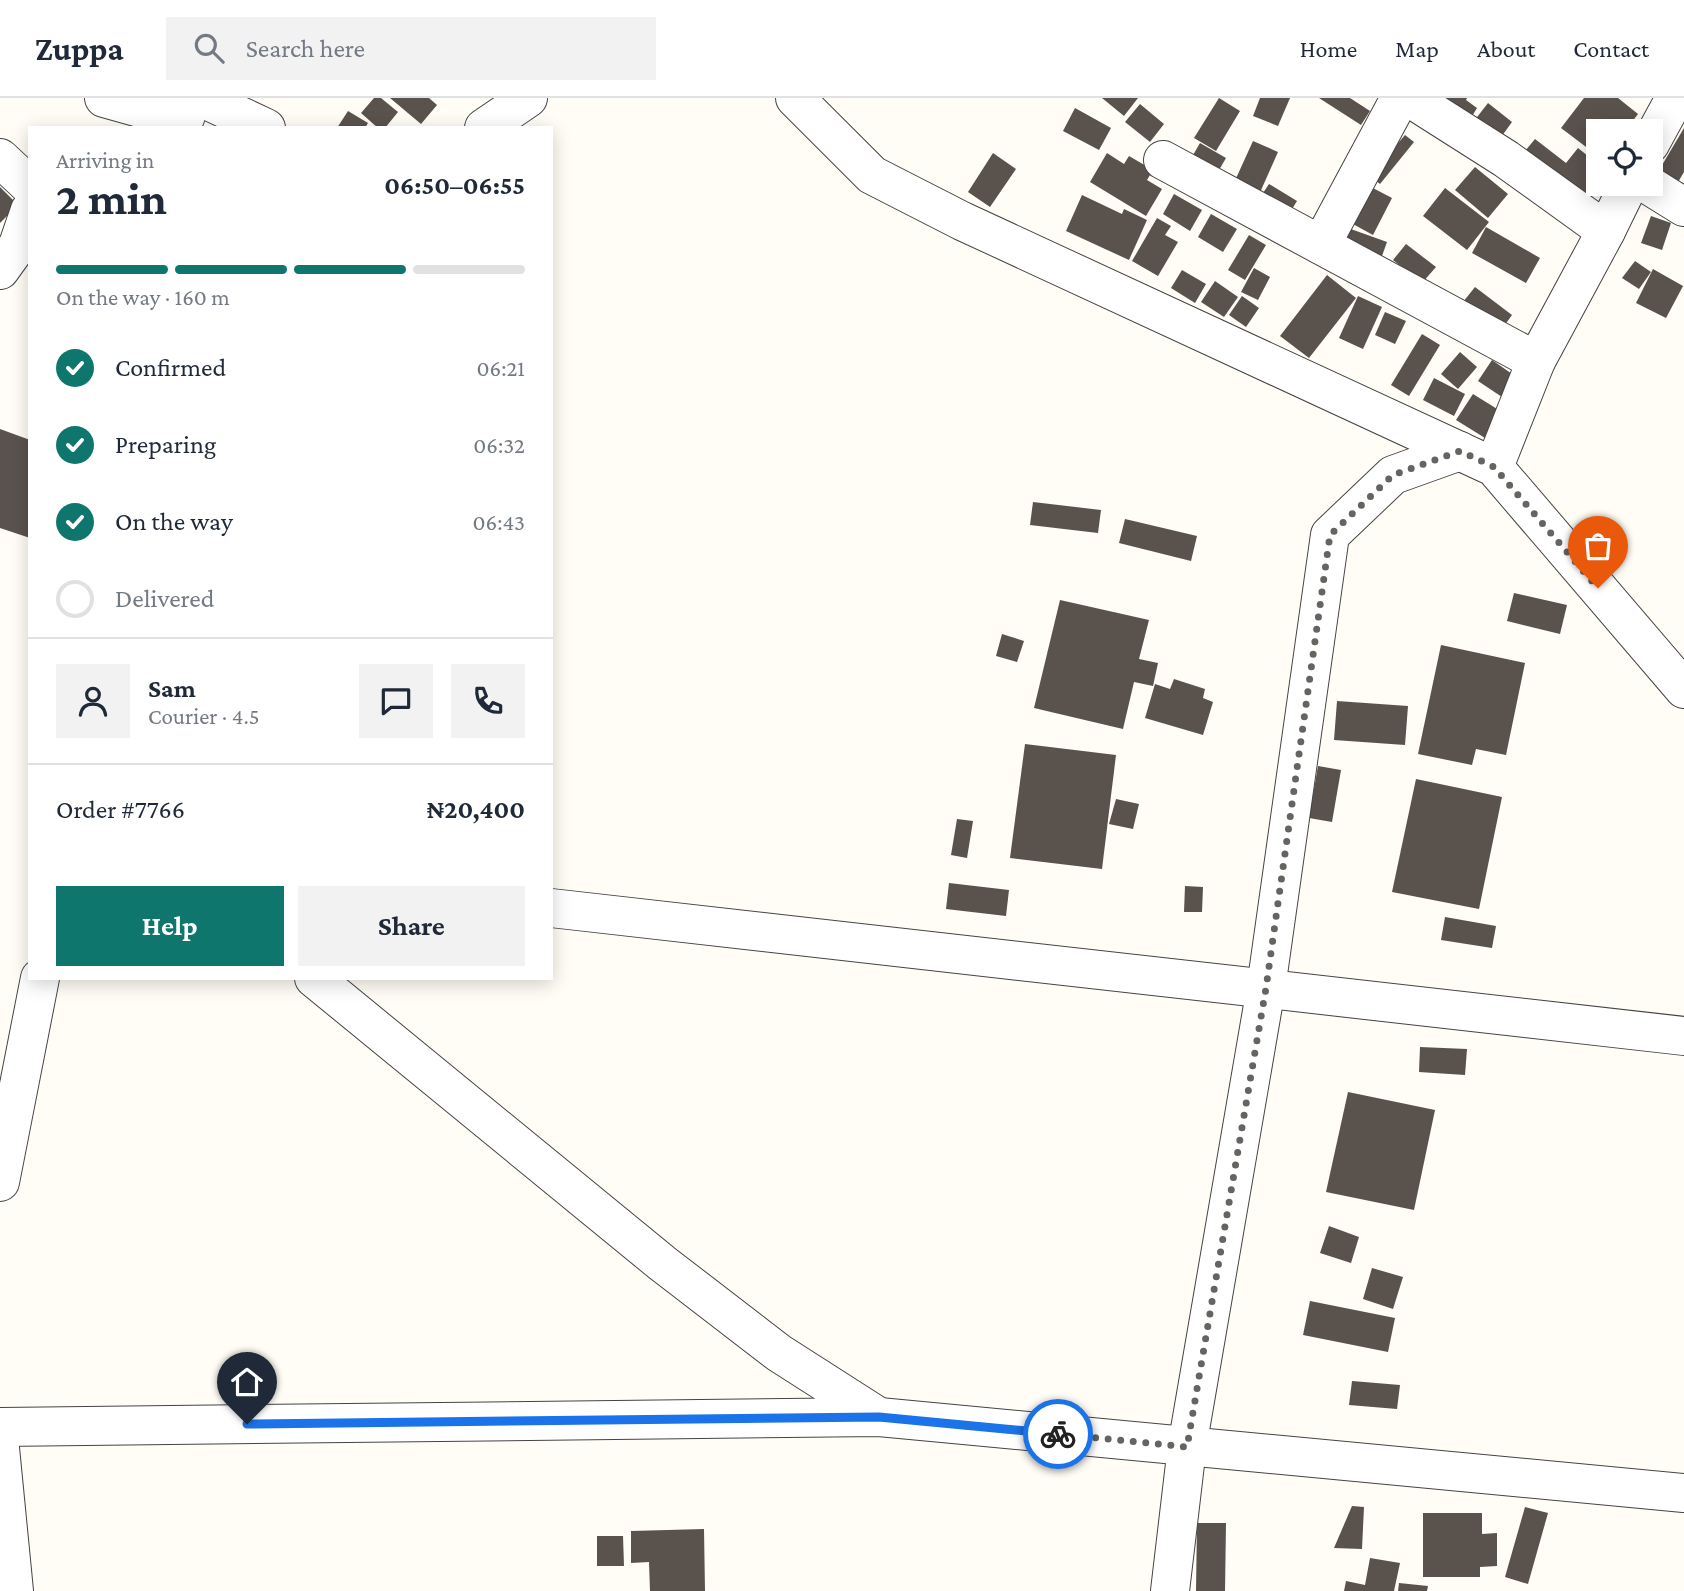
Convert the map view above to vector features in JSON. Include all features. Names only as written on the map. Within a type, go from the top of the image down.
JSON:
[{"type":"street","points":[[104,98],[186,118],[192,98]]},
{"type":"street","points":[[202,98],[262,126]]},
{"type":"street","points":[[795,98],[872,175],[962,221],[1494,467],[1684,689]]},
{"type":"street","points":[[1321,245],[1400,98]]},
{"type":"street","points":[[1410,98],[1506,159],[1606,231]]},
{"type":"street","points":[[1663,120],[1675,98]]},
{"type":"street","points":[[0,158],[28,184]]},
{"type":"street","points":[[1163,160],[1536,361]]},
{"type":"street","points":[[1663,194],[1684,207]]},
{"type":"street","points":[[1494,467],[1536,361],[1623,196]]},
{"type":"street","points":[[0,270],[18,245],[28,216]]},
{"type":"street","points":[[1170,1591],[1187,1447],[1266,988],[1330,535],[1393,475],[1460,451]]},
{"type":"street","points":[[553,908],[1684,1036]]},
{"type":"street","points":[[0,1182],[40,980]]},
{"type":"street","points":[[316,980],[673,1271],[779,1353],[879,1417]]},
{"type":"street","points":[[0,1427],[879,1417],[1684,1493]]},
{"type":"street","points":[[0,1448],[14,1591]]},
{"type":"building","points":[[374,98],[381,98],[398,112],[387,126],[376,126],[361,113]]},
{"type":"building","points":[[390,98],[429,98],[437,105],[421,124]]},
{"type":"building","points":[[1102,98],[1138,98],[1124,116]]},
{"type":"building","points":[[1219,98],[1240,111],[1216,151],[1194,138]]},
{"type":"building","points":[[1260,98],[1290,98],[1278,126],[1253,116]]},
{"type":"building","points":[[1319,98],[1350,98],[1370,111],[1361,125]]},
{"type":"building","points":[[1443,98],[1467,98],[1466,100],[1477,108],[1468,123]]},
{"type":"building","points":[[1584,98],[1618,98],[1638,114],[1634,119],[1586,119],[1586,147],[1561,128]]},
{"type":"building","points":[[1488,103],[1512,122],[1499,140],[1474,121]]},
{"type":"building","points":[[1140,104],[1164,124],[1150,142],[1125,122]]},
{"type":"building","points":[[1075,108],[1111,128],[1099,150],[1063,131]]},
{"type":"building","points":[[348,111],[368,123],[366,126],[338,126]]},
{"type":"building","points":[[1684,128],[1684,172],[1674,189],[1663,182],[1663,163]]},
{"type":"building","points":[[1405,135],[1414,142],[1380,184],[1370,176]]},
{"type":"building","points":[[1535,139],[1566,163],[1578,148],[1586,154],[1586,192],[1578,202],[1521,156]]},
{"type":"building","points":[[1253,141],[1278,152],[1258,197],[1233,185]]},
{"type":"building","points":[[1200,143],[1226,158],[1215,177],[1189,162]]},
{"type":"building","points":[[993,153],[1016,169],[990,207],[968,192]]},
{"type":"building","points":[[1107,153],[1124,164],[1129,156],[1153,170],[1147,180],[1162,189],[1146,216],[1090,182]]},
{"type":"building","points":[[1475,167],[1508,194],[1488,218],[1455,190]]},
{"type":"building","points":[[1269,184],[1297,201],[1289,214],[1261,196]]},
{"type":"building","points":[[0,187],[18,205],[0,223]]},
{"type":"building","points":[[1371,187],[1392,198],[1373,235],[1351,223]]},
{"type":"building","points":[[1445,188],[1489,222],[1467,250],[1423,216]]},
{"type":"building","points":[[1174,194],[1202,210],[1190,231],[1163,214]]},
{"type":"building","points":[[1082,195],[1122,214],[1124,209],[1147,220],[1129,260],[1066,231]]},
{"type":"building","points":[[1211,214],[1237,229],[1223,252],[1198,237]]},
{"type":"building","points":[[1651,216],[1671,223],[1662,250],[1641,243]]},
{"type":"building","points":[[1157,218],[1171,226],[1165,235],[1178,242],[1158,276],[1132,261]]},
{"type":"building","points":[[1486,227],[1540,258],[1526,283],[1472,253]]},
{"type":"building","points":[[1348,228],[1387,242],[1378,267],[1339,253]]},
{"type":"building","points":[[1249,235],[1266,245],[1245,280],[1228,270]]},
{"type":"building","points":[[1406,244],[1436,267],[1422,283],[1393,260]]},
{"type":"building","points":[[1635,261],[1651,272],[1639,289],[1622,278]]},
{"type":"building","points":[[1254,268],[1270,277],[1258,300],[1241,292]]},
{"type":"building","points":[[1653,269],[1683,286],[1666,318],[1636,303]]},
{"type":"building","points":[[1182,270],[1206,284],[1195,303],[1171,288]]},
{"type":"building","points":[[1327,275],[1356,298],[1309,358],[1280,336]]},
{"type":"building","points":[[1215,281],[1238,297],[1224,317],[1201,302]]},
{"type":"building","points":[[1475,287],[1512,315],[1497,336],[1459,307]]},
{"type":"building","points":[[1242,296],[1259,308],[1246,327],[1229,315]]},
{"type":"building","points":[[1358,296],[1382,307],[1363,349],[1339,338]]},
{"type":"building","points":[[1385,312],[1406,321],[1395,344],[1375,335]]},
{"type":"building","points":[[1422,334],[1440,345],[1409,396],[1391,385]]},
{"type":"building","points":[[1460,352],[1477,367],[1458,389],[1441,374]]},
{"type":"building","points":[[1492,360],[1525,383],[1511,403],[1478,381]]},
{"type":"building","points":[[1434,378],[1465,394],[1454,416],[1423,400]]},
{"type":"building","points":[[1473,394],[1502,412],[1485,438],[1456,420]]},
{"type":"building","points":[[0,429],[28,439],[28,537],[0,528]]},
{"type":"building","points":[[1033,502],[1101,510],[1098,533],[1030,525]]},
{"type":"building","points":[[1125,519],[1197,536],[1191,561],[1119,543]]},
{"type":"building","points":[[1514,593],[1567,605],[1560,634],[1507,621]]},
{"type":"building","points":[[1060,600],[1149,620],[1139,659],[1158,663],[1153,686],[1134,682],[1123,729],[1034,708]]},
{"type":"building","points":[[1002,634],[1024,641],[1017,662],[996,656]]},
{"type":"building","points":[[1441,645],[1525,663],[1506,755],[1476,749],[1472,765],[1418,754]]},
{"type":"building","points":[[1174,679],[1205,689],[1203,698],[1213,702],[1203,735],[1145,718],[1155,684],[1170,689]]},
{"type":"building","points":[[1337,701],[1408,706],[1405,745],[1334,740]]},
{"type":"building","points":[[1025,744],[1116,755],[1102,869],[1010,858]]},
{"type":"building","points":[[1318,766],[1341,770],[1332,822],[1309,818]]},
{"type":"building","points":[[1416,779],[1502,797],[1479,909],[1392,892]]},
{"type":"building","points":[[1116,799],[1139,804],[1133,829],[1109,824]]},
{"type":"building","points":[[957,819],[973,821],[967,858],[951,855]]},
{"type":"building","points":[[949,883],[1009,890],[1006,916],[946,909]]},
{"type":"building","points":[[1185,886],[1203,887],[1202,912],[1184,912]]},
{"type":"building","points":[[1445,917],[1496,926],[1492,948],[1441,940]]},
{"type":"building","points":[[1420,1047],[1467,1049],[1465,1075],[1419,1072]]},
{"type":"building","points":[[1348,1092],[1435,1110],[1414,1210],[1326,1192]]},
{"type":"building","points":[[1329,1226],[1359,1237],[1351,1263],[1320,1253]]},
{"type":"building","points":[[1372,1268],[1403,1277],[1393,1309],[1363,1299]]},
{"type":"building","points":[[1310,1301],[1395,1318],[1388,1352],[1303,1335]]},
{"type":"building","points":[[1352,1381],[1400,1385],[1397,1409],[1349,1405]]},
{"type":"building","points":[[1352,1506],[1364,1507],[1362,1549],[1334,1548]]},
{"type":"building","points":[[1525,1507],[1548,1513],[1528,1584],[1505,1577]]},
{"type":"building","points":[[1423,1513],[1482,1513],[1482,1534],[1497,1533],[1497,1566],[1480,1567],[1480,1577],[1423,1577]]},
{"type":"building","points":[[1197,1523],[1226,1523],[1225,1591],[1196,1591]]},
{"type":"building","points":[[704,1529],[705,1591],[650,1591],[649,1562],[631,1563],[631,1531]]},
{"type":"building","points":[[597,1536],[623,1536],[624,1566],[597,1566]]},
{"type":"building","points":[[1370,1558],[1400,1563],[1394,1591],[1344,1591],[1346,1581],[1365,1585]]},
{"type":"building","points":[[1399,1583],[1428,1586],[1427,1591],[1398,1591]]},
{"type":"way so far","points":[[1058,1434],[1187,1447],[1266,988],[1330,535],[1393,475],[1460,451],[1494,467],[1598,588]]},
{"type":"route","points":[[247,1424],[879,1417],[1058,1434]]}]
